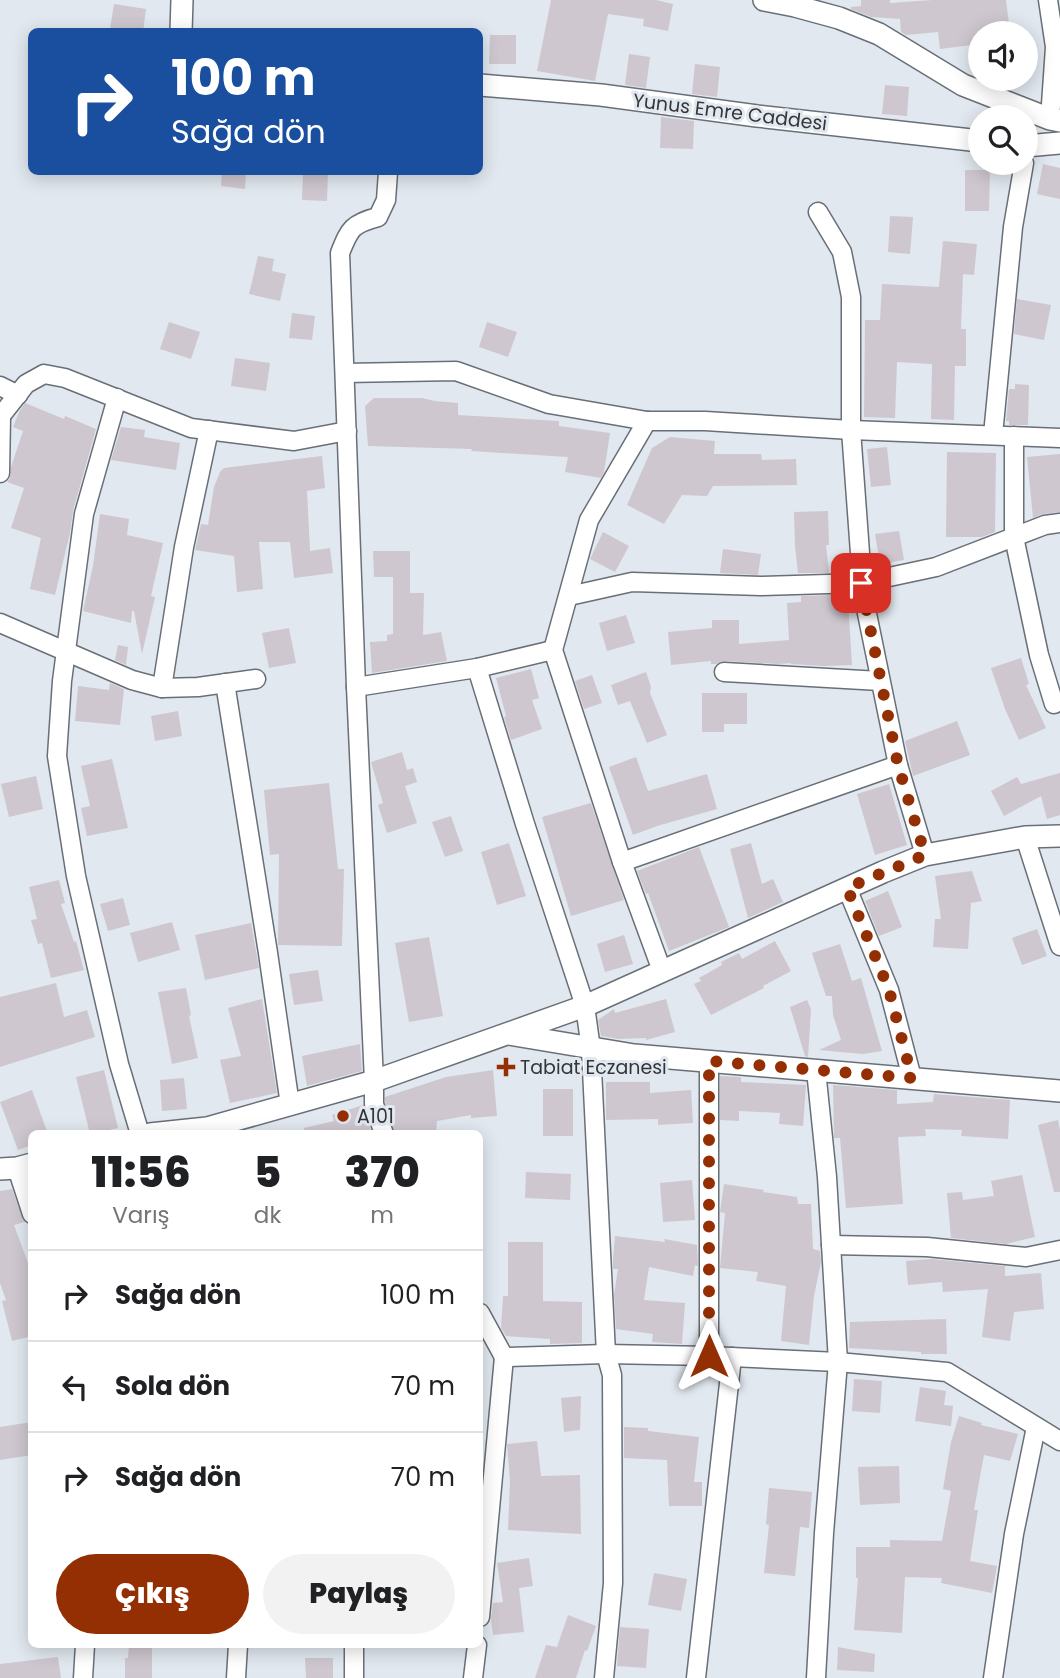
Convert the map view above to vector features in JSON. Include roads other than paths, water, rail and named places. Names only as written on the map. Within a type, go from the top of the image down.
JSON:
[{"type":"street","points":[[181,28],[182,0]]},
{"type":"street","points":[[764,0],[839,18],[879,34],[963,85],[1055,120],[1057,47],[1048,0]]},
{"type":"street","name":"Yunus Emre Caddesi","points":[[483,85],[601,95],[968,140]]},
{"type":"street","points":[[1038,145],[1060,143]]},
{"type":"street","points":[[383,1130],[374,1104],[340,253],[348,232],[361,221],[379,217],[386,200],[388,175]]},
{"type":"street","points":[[993,435],[1013,227],[1022,175]]},
{"type":"street","points":[[818,212],[842,252],[851,297],[851,430],[861,583],[898,765],[925,855]]},
{"type":"street","points":[[345,373],[456,371],[549,404],[647,421],[705,421],[1060,438]]},
{"type":"street","points":[[0,473],[0,417],[26,384],[44,374],[65,378],[191,428],[294,441],[347,431]]},
{"type":"street","points":[[0,386],[18,395]]},
{"type":"street","points":[[117,398],[84,514],[62,681],[57,756],[76,876],[119,1064],[139,1130]]},
{"type":"street","points":[[647,421],[589,520],[553,650],[622,862],[662,971]]},
{"type":"street","points":[[162,688],[184,547],[209,430]]},
{"type":"street","points":[[1014,436],[1014,537],[1039,654],[1054,704]]},
{"type":"street","points":[[569,596],[632,582],[761,586],[861,583],[936,567],[1045,525],[1060,523]]},
{"type":"street","points":[[0,623],[132,680],[162,688],[198,687],[256,679]]},
{"type":"street","points":[[356,687],[477,668],[553,650]]},
{"type":"street","points":[[477,668],[585,1006],[591,1049],[606,1354],[612,1375],[613,1583],[604,1678]]},
{"type":"street","points":[[723,672],[880,681]]},
{"type":"street","points":[[225,683],[290,1105]]},
{"type":"street","points":[[622,862],[898,765]]},
{"type":"street","points":[[188,1130],[207,1128],[374,1081],[585,1006],[925,855],[1025,837],[1060,836]]},
{"type":"street","points":[[1025,837],[1060,946]]},
{"type":"street","points":[[847,888],[889,990],[912,1078]]},
{"type":"street","points":[[506,1033],[634,1055],[1060,1091]]},
{"type":"street","points":[[709,1061],[709,1356]]},
{"type":"street","points":[[816,1070],[827,1177],[838,1362],[816,1678]]},
{"type":"street","points":[[16,1167],[28,1202]]},
{"type":"street","points":[[831,1245],[927,1247],[1026,1256],[1060,1250]]},
{"type":"street","points":[[483,1318],[504,1357],[483,1547]]},
{"type":"street","points":[[504,1357],[606,1354],[709,1356],[838,1362],[947,1372],[1060,1441]]},
{"type":"street","points":[[696,1678],[732,1357]]},
{"type":"street","points":[[993,1678],[1014,1534],[1036,1427]]},
{"type":"street","points":[[83,1678],[85,1648]]},
{"type":"street","points":[[236,1678],[238,1648]]},
{"type":"street","points":[[354,1648],[354,1678]]},
{"type":"street","points":[[473,1678],[477,1648]]},
{"type":"place","name":"Tabiat Eczanesi","points":[[506,1067]]},
{"type":"place","name":"A101","points":[[343,1116]]}]
